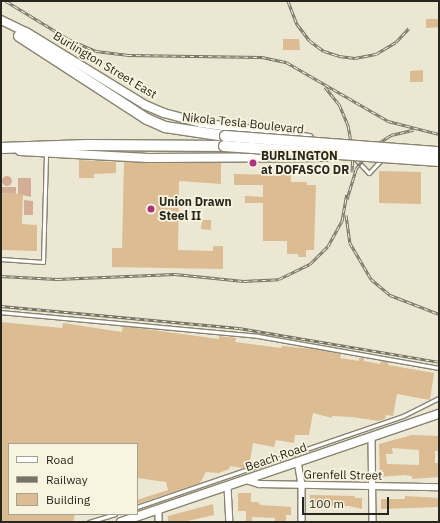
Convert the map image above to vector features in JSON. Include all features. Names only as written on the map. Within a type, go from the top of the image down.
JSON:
[{"type":"highway","name":"Nikola Tesla Boulevard","points":[[19,36],[147,119],[176,130],[224,141],[439,162]]},
{"type":"highway","name":"Nikola Tesla Boulevard","points":[[1,148],[224,141],[439,152]]},
{"type":"main road","name":"Nikola Tesla Boulevard","points":[[3,21],[19,36]]},
{"type":"main road","name":"Burlington Street East","points":[[3,21],[26,32],[145,105],[164,114],[201,123],[355,145],[439,152]]},
{"type":"main road","points":[[1,148],[46,153],[148,158],[269,158],[347,156],[439,162]]},
{"type":"main road","name":"Beach Road","points":[[121,522],[228,487],[439,414]]},
{"type":"street","points":[[372,438],[373,522]]},
{"type":"street","points":[[298,462],[302,485],[302,522]]},
{"type":"street","name":"Grenfell Street","points":[[246,480],[259,484],[439,487]]},
{"type":"street","points":[[228,487],[230,522]]},
{"type":"street","points":[[159,509],[159,522]]},
{"type":"lane","points":[[269,158],[270,132]]},
{"type":"lane","points":[[1,259],[43,262],[46,153]]},
{"type":"lane","points":[[347,156],[360,162],[369,173],[385,158]]},
{"type":"lane","points":[[1,312],[258,336],[439,368]]},
{"type":"lane","points":[[138,507],[396,418],[439,398]]},
{"type":"lane","points":[[89,522],[112,515]]},
{"type":"shaded area","points":[[5,176],[9,176],[11,177],[11,185],[5,186],[2,183],[2,179]]},
{"type":"shaded area","points":[[18,178],[31,178],[31,197],[18,194]]},
{"type":"shaded area","points":[[1,187],[16,187],[16,194],[1,193]]},
{"type":"shaded area","points":[[24,200],[33,201],[33,215],[24,215]]},
{"type":"building","points":[[426,19],[439,19],[439,27],[426,28]]},
{"type":"building","points":[[283,39],[299,39],[300,50],[283,50]]},
{"type":"building","points":[[423,70],[423,82],[410,82],[410,71]]},
{"type":"building","points":[[79,160],[116,162],[116,173],[94,174],[94,178],[79,178]]},
{"type":"building","name":"Union Drawn Steel II","points":[[124,162],[221,163],[221,184],[179,181],[178,250],[213,251],[213,246],[223,246],[223,269],[112,267],[112,248],[122,248]]},
{"type":"building","points":[[379,171],[421,172],[421,204],[379,203]]},
{"type":"building","points":[[234,174],[291,175],[291,182],[307,182],[307,185],[316,185],[314,250],[306,250],[306,257],[298,257],[298,254],[287,254],[287,241],[263,241],[263,203],[245,203],[245,196],[263,197],[263,185],[234,185]]},
{"type":"building","points":[[1,193],[23,194],[22,224],[37,225],[37,251],[1,250]]},
{"type":"building","points":[[202,220],[211,220],[211,230],[201,229]]},
{"type":"building","points":[[1,322],[62,328],[63,323],[122,332],[123,326],[219,339],[219,336],[236,338],[235,342],[281,348],[282,346],[313,349],[341,354],[340,358],[359,361],[359,358],[364,358],[364,361],[380,364],[381,361],[385,361],[389,362],[388,365],[434,373],[430,400],[397,394],[393,416],[386,415],[385,419],[379,421],[352,417],[332,416],[332,418],[313,413],[309,435],[295,435],[294,443],[276,440],[274,447],[253,443],[249,466],[243,468],[230,466],[229,469],[219,473],[206,472],[200,483],[138,504],[138,500],[168,490],[166,482],[138,478],[138,443],[8,443],[8,515],[75,515],[73,522],[1,522]]},
{"type":"building","points":[[412,435],[439,436],[439,451],[435,451],[435,463],[439,463],[439,477],[412,479],[412,476],[404,475],[380,477],[379,444]],"holes":[[[392,448],[419,450],[419,465],[387,464],[386,454],[393,454]]]},
{"type":"building","points":[[238,493],[251,493],[251,502],[258,502],[261,505],[291,507],[291,515],[286,515],[286,522],[275,522],[275,518],[252,517],[252,522],[246,522],[246,511],[238,511]]},
{"type":"building","points":[[310,495],[355,496],[355,498],[362,498],[362,509],[349,506],[310,506]]},
{"type":"building","points":[[405,496],[439,498],[439,507],[381,509],[381,499],[405,499]]},
{"type":"building","points":[[213,504],[214,515],[183,522],[168,522],[168,516]]},
{"type":"railway","points":[[6,1],[70,40],[96,51],[127,55],[262,57],[286,62],[388,121],[439,134]]},
{"type":"railway","points":[[288,1],[297,24],[310,41],[324,51],[339,56],[355,58],[376,54],[396,42],[409,28]]},
{"type":"railway","points":[[325,87],[339,104],[348,125],[353,152],[352,172]]},
{"type":"railway","points":[[347,199],[356,169],[371,148],[391,135],[413,130]]},
{"type":"railway","points":[[1,276],[57,279],[175,274],[244,281],[279,279],[310,264],[328,246],[342,221],[347,194]]},
{"type":"railway","points":[[346,215],[350,243],[371,279],[390,295],[439,314]]},
{"type":"railway","points":[[1,306],[239,328],[439,362]]},
{"type":"place","name":"BURLINGTON at DOFASCO DR","points":[[253,163]]},
{"type":"place","name":"Union Drawn Steel II","points":[[151,209]]}]
